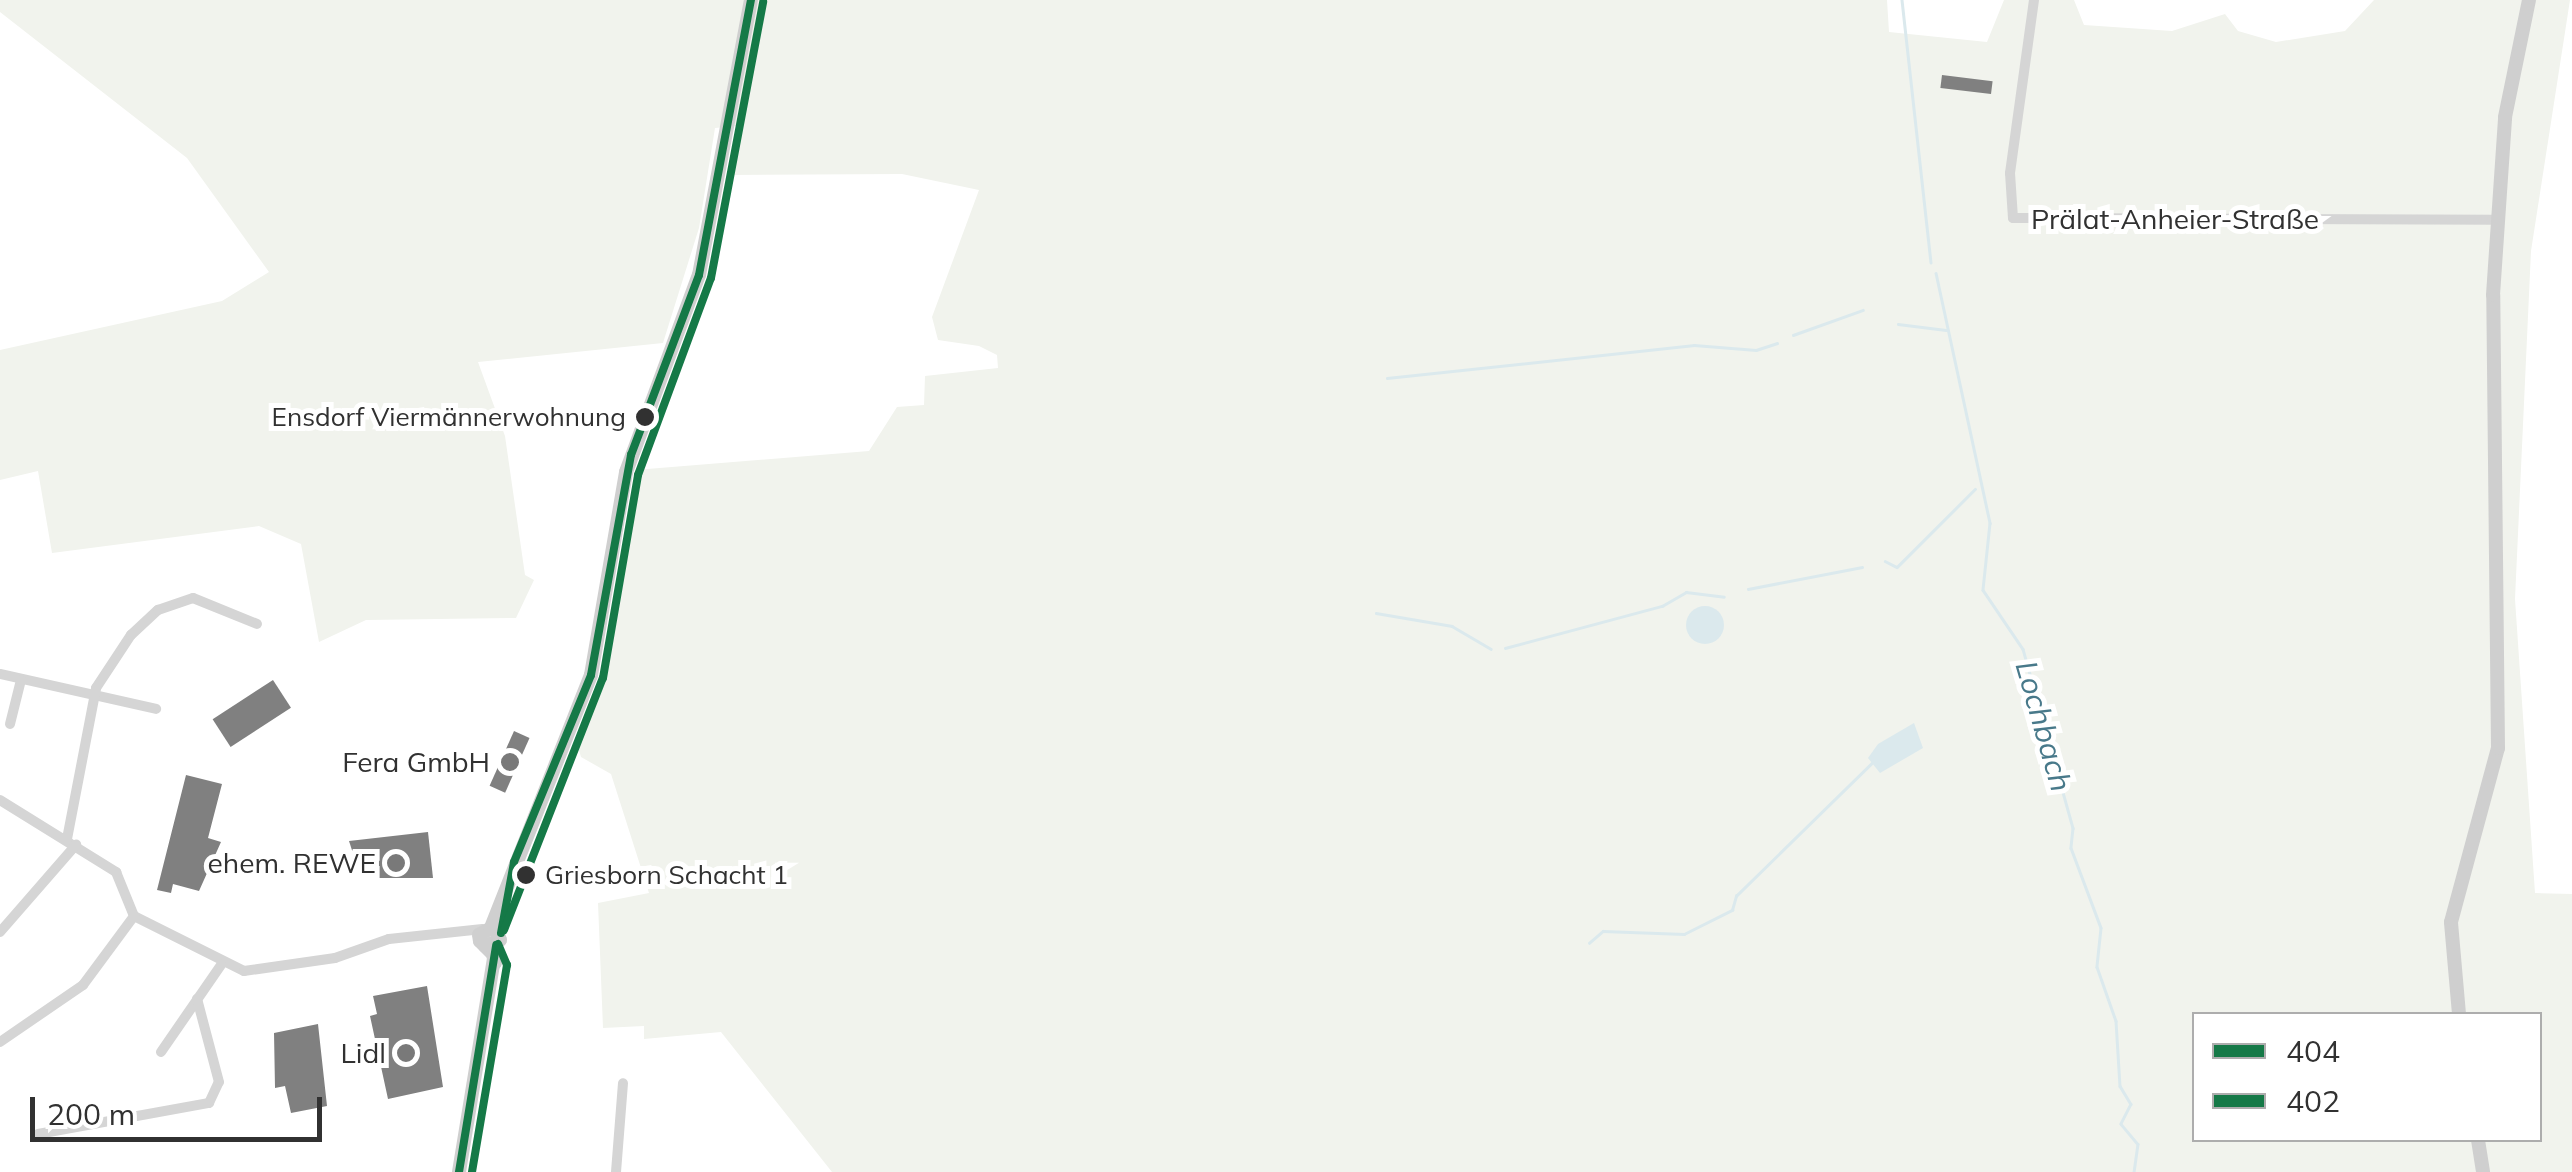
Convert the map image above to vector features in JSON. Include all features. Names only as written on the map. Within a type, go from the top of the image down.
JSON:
[{"type":"main road","points":[[459,1172],[495,964],[489,936],[590,676],[626,472],[699,276],[751,0]]},
{"type":"main road","points":[[2460,1012],[2452,922],[2494,772],[2500,714],[2496,220],[2505,117],[2529,0]]},
{"type":"main road","points":[[2478,1142],[2483,1172]]},
{"type":"street","name":"Prälat-Anheier-Straße","points":[[2034,0],[2010,174],[2012,218],[2496,220]]},
{"type":"street","points":[[0,932],[71,842],[92,698],[132,635],[170,603],[213,601],[257,624]]},
{"type":"street","points":[[0,674],[92,698],[156,709]]},
{"type":"street","points":[[10,724],[22,680]]},
{"type":"street","points":[[0,800],[71,842],[124,880],[134,916],[220,965],[263,971],[446,931],[489,936]]},
{"type":"street","points":[[0,1042],[82,985],[134,916]]},
{"type":"street","points":[[160,1052],[220,965]]},
{"type":"street","points":[[38,1134],[214,1098],[219,1082],[196,999]]},
{"type":"street","points":[[616,1172],[624,1084]]},
{"type":"shaded area","points":[[0,0],[1887,0],[1889,32],[1987,42],[2004,0],[2074,0],[2084,25],[2172,31],[2225,14],[2238,31],[2276,42],[2345,31],[2374,0],[2570,0],[2531,251],[2515,599],[2535,893],[2572,894],[2572,1172],[832,1172],[721,1032],[644,1039],[644,1026],[603,1028],[598,903],[649,893],[611,774],[581,757],[578,747],[601,671],[635,470],[869,451],[897,407],[924,405],[925,376],[998,368],[997,355],[979,346],[938,340],[932,317],[979,190],[902,174],[729,175],[737,126],[715,128],[699,228],[663,343],[478,362],[505,436],[525,575],[534,580],[516,618],[366,620],[319,642],[301,544],[259,526],[52,553],[38,471],[0,480],[0,350],[222,301],[269,272],[187,158],[0,12]]},
{"type":"shaded area","points":[[1705,606],[1718,612],[1724,625],[1718,638],[1705,644],[1692,638],[1686,625],[1692,612]]},
{"type":"shaded area","points":[[1914,723],[1923,748],[1880,773],[1868,758],[1878,744]]},
{"type":"building","points":[[1942,75],[1993,81],[1991,94],[1940,88]]},
{"type":"building","points":[[273,680],[291,708],[231,747],[213,719]]},
{"type":"building","name":"Fera GmbH","points":[[514,731],[530,738],[505,793],[490,786]]},
{"type":"building","points":[[186,775],[222,784],[208,838],[221,842],[199,891],[173,884],[171,893],[157,890]]},
{"type":"building","name":"ehem. REWE","points":[[428,832],[433,878],[361,878],[349,841]]},
{"type":"building","name":"Lidl","points":[[427,986],[443,1087],[388,1099],[370,1016],[377,1014],[373,996]]},
{"type":"building","points":[[318,1024],[327,1106],[291,1113],[285,1086],[275,1088],[274,1033]]},
{"type":"waterway","name":"Lochbach","points":[[1902,0],[1931,262]]},
{"type":"waterway","name":"Lochbach","points":[[1936,273],[1990,523],[1983,590],[2023,649],[2073,828],[2071,848],[2101,928],[2097,967],[2116,1021],[2120,1086],[2131,1104],[2121,1124],[2138,1144],[2134,1172]]},
{"type":"waterway","points":[[1793,335],[1863,310]]},
{"type":"waterway","points":[[1898,324],[1946,330]]},
{"type":"waterway","points":[[1387,378],[1694,345],[1756,350],[1777,343]]},
{"type":"waterway","points":[[1885,561],[1897,567],[1975,489]]},
{"type":"waterway","points":[[1748,589],[1862,567]]},
{"type":"waterway","points":[[1505,648],[1662,606],[1686,592],[1724,597]]},
{"type":"waterway","points":[[1376,613],[1452,626],[1491,649]]},
{"type":"waterway","points":[[1589,943],[1603,931],[1684,934],[1732,910],[1736,896],[1872,763]]},
{"type":"transit line","name":"404","points":[[501,933],[514,862],[591,675],[631,455],[699,275],[751,0]]},
{"type":"transit line","name":"402","points":[[504,930],[603,678],[638,475],[711,278],[763,2]]},
{"type":"transit line","name":"402","points":[[472,1172],[507,965],[498,944]]},
{"type":"transit line","name":"404","points":[[459,1172],[496,945]]},
{"type":"place","name":"Ensdorf Viermännerwohnung","points":[[645,417]]},
{"type":"place","name":"Fera GmbH","points":[[510,762]]},
{"type":"place","name":"ehem. REWE","points":[[396,863]]},
{"type":"place","name":"Griesborn Schacht 1","points":[[526,875]]},
{"type":"place","name":"Lidl","points":[[406,1053]]}]
